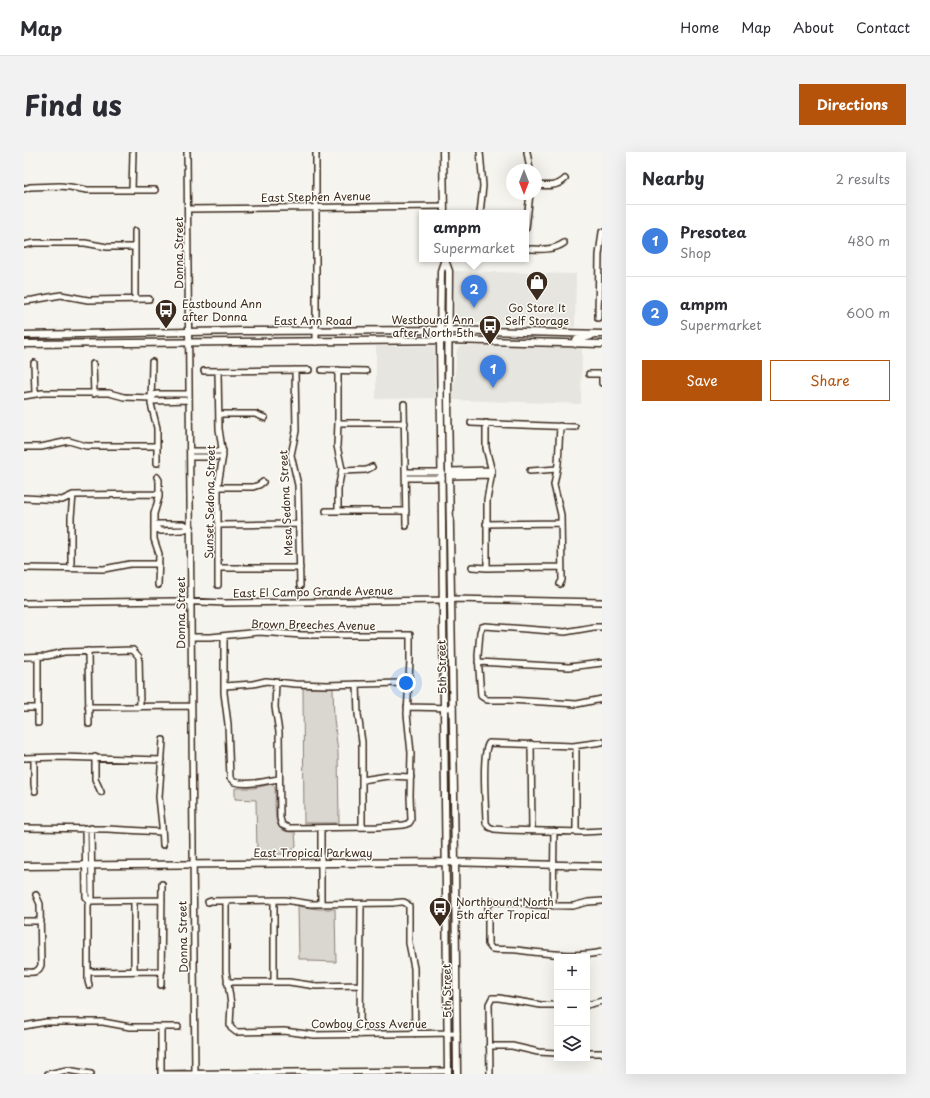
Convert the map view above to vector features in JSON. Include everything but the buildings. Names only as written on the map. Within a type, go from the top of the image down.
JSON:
[{"type":"main road","points":[[444,152],[444,210]]},
{"type":"main road","name":"5th Street","points":[[444,262],[441,271],[440,340],[448,1073]]},
{"type":"main road","name":"5th Street","points":[[446,262],[449,271],[448,392],[457,1074]]},
{"type":"main road","name":"East Ann Road","points":[[24,335],[440,330],[602,334]]},
{"type":"main road","points":[[575,344],[578,338],[602,334]]},
{"type":"main road","name":"East Ann Road","points":[[24,344],[440,340],[602,344]]},
{"type":"main road","points":[[441,446],[446,468],[449,473]]},
{"type":"main road","points":[[442,475],[445,477],[450,499]]},
{"type":"main road","name":"East Tropical Parkway","points":[[24,866],[446,862],[602,866]]},
{"type":"street","points":[[132,190],[133,152]]},
{"type":"street","name":"Donna Street","points":[[187,152],[195,1074]]},
{"type":"street","points":[[316,152],[316,342]]},
{"type":"street","points":[[480,152],[483,186],[480,210]]},
{"type":"street","points":[[527,152],[529,164]]},
{"type":"street","points":[[542,185],[552,186],[561,182],[565,178]]},
{"type":"street","points":[[24,189],[30,187],[60,186],[87,190],[155,190]]},
{"type":"street","points":[[528,210],[529,200]]},
{"type":"street","name":"East Stephen Avenue","points":[[188,209],[444,206]]},
{"type":"street","points":[[135,231],[135,299]]},
{"type":"street","points":[[598,318],[600,301],[599,255],[602,232]]},
{"type":"street","points":[[24,245],[34,243],[85,243],[107,247],[135,247]]},
{"type":"street","points":[[529,249],[550,249],[564,243]]},
{"type":"street","points":[[24,301],[61,295],[84,299],[149,298]]},
{"type":"street","points":[[152,362],[151,404],[157,428],[157,463]]},
{"type":"street","points":[[34,363],[35,393]]},
{"type":"street","points":[[93,364],[94,394]]},
{"type":"street","name":"Mesa Sedona Street","points":[[295,370],[296,431],[292,455],[297,480],[300,586]]},
{"type":"street","points":[[204,371],[308,370]]},
{"type":"street","points":[[322,370],[366,371]]},
{"type":"street","points":[[338,370],[337,446],[342,465],[338,489],[338,511]]},
{"type":"street","name":"Sunset Sedona Street","points":[[218,371],[219,430],[223,451],[218,480],[218,585]]},
{"type":"street","points":[[589,374],[602,374],[602,382]]},
{"type":"street","points":[[24,396],[35,393],[109,393],[124,397],[151,398],[154,401],[190,400]]},
{"type":"street","points":[[151,398],[156,394],[189,394]]},
{"type":"street","points":[[404,404],[406,526]]},
{"type":"street","points":[[219,414],[255,414],[264,418]]},
{"type":"street","points":[[338,423],[405,423]]},
{"type":"street","points":[[471,423],[576,427]]},
{"type":"street","points":[[486,423],[486,448],[492,472],[487,500],[487,568]]},
{"type":"street","points":[[560,426],[557,469],[554,485],[561,515],[562,580],[560,584]]},
{"type":"street","points":[[24,447],[41,447],[69,441],[86,446],[157,446]]},
{"type":"street","points":[[190,451],[223,451]]},
{"type":"street","points":[[190,457],[222,457]]},
{"type":"street","points":[[342,471],[366,470],[372,467]]},
{"type":"street","points":[[530,470],[557,469]]},
{"type":"street","points":[[406,472],[442,475]]},
{"type":"street","points":[[449,473],[492,472]]},
{"type":"street","points":[[406,478],[442,475]]},
{"type":"street","points":[[157,477],[159,480],[159,494],[154,514],[154,539],[159,554],[158,585]]},
{"type":"street","points":[[218,487],[254,487],[259,486],[263,482]]},
{"type":"street","points":[[24,498],[62,500],[73,495],[159,494]]},
{"type":"street","points":[[71,569],[71,517],[73,495]]},
{"type":"street","points":[[326,511],[406,511]]},
{"type":"street","points":[[486,524],[561,523]]},
{"type":"street","points":[[154,527],[158,524],[183,524],[190,527]]},
{"type":"street","points":[[218,525],[298,524]]},
{"type":"street","points":[[24,568],[104,569],[130,564],[159,564]]},
{"type":"street","points":[[472,567],[561,566]]},
{"type":"street","points":[[218,568],[300,568]]},
{"type":"street","name":"East El Campo Grande Avenue","points":[[24,603],[225,603],[451,599],[602,602]]},
{"type":"street","points":[[602,627],[565,632],[489,626],[482,627],[480,632],[478,662],[481,696],[487,700],[517,700],[571,704],[602,699]]},
{"type":"street","name":"Brown Breeches Avenue","points":[[192,637],[224,636],[259,632],[302,635],[410,635],[409,685]]},
{"type":"street","points":[[224,636],[224,702],[228,724],[230,775],[232,780],[238,783],[252,784],[279,779]]},
{"type":"street","points":[[24,657],[47,656],[64,652],[133,650],[140,656],[140,707]]},
{"type":"street","points":[[88,651],[89,724]]},
{"type":"street","points":[[38,657],[38,723]]},
{"type":"street","points":[[478,662],[569,667],[602,664]]},
{"type":"street","points":[[224,686],[254,684],[266,681],[276,681],[295,684],[400,683],[409,685],[407,708],[411,739],[411,820],[409,823],[404,826],[321,828],[289,828],[282,825],[280,818],[279,732],[275,707],[276,681]]},
{"type":"street","points":[[357,684],[358,714],[362,742],[362,827]]},
{"type":"street","points":[[88,707],[191,706]]},
{"type":"street","points":[[24,708],[38,708]]},
{"type":"street","points":[[407,708],[453,708]]},
{"type":"street","points":[[163,740],[158,797],[163,845]]},
{"type":"street","points":[[602,742],[576,746],[492,742],[487,745],[486,751],[484,791],[486,823],[489,827],[506,830],[532,831],[602,831]]},
{"type":"street","points":[[531,744],[532,831]]},
{"type":"street","points":[[576,746],[576,832]]},
{"type":"street","points":[[24,758],[95,757],[162,760]]},
{"type":"street","points":[[95,757],[95,779],[101,792]]},
{"type":"street","points":[[34,758],[35,791]]},
{"type":"street","points":[[362,780],[388,776],[411,777]]},
{"type":"street","points":[[24,828],[91,828],[162,832]]},
{"type":"street","points":[[85,828],[89,865]]},
{"type":"street","points":[[89,985],[89,901],[86,897],[91,828]]},
{"type":"street","points":[[321,828],[321,904]]},
{"type":"street","points":[[553,906],[554,831]]},
{"type":"street","points":[[161,985],[162,884]]},
{"type":"street","points":[[24,972],[35,972],[40,968],[41,922],[40,904],[36,895]]},
{"type":"street","points":[[89,901],[162,900]]},
{"type":"street","points":[[274,900],[274,982]]},
{"type":"street","points":[[208,902],[274,900],[321,904],[406,903],[409,906],[409,943],[414,968],[415,1034]]},
{"type":"street","points":[[134,901],[134,971]]},
{"type":"street","points":[[226,901],[227,982],[288,982],[316,986],[360,985]]},
{"type":"street","points":[[554,955],[513,950],[494,950],[490,948],[488,944],[488,906],[490,903],[494,901],[553,906],[573,906],[588,902],[602,902]]},
{"type":"street","points":[[360,1035],[361,904]]},
{"type":"street","points":[[24,922],[41,922]]},
{"type":"street","points":[[585,954],[602,952]]},
{"type":"street","points":[[88,972],[162,971]]},
{"type":"street","name":"Cowboy Cross Avenue","points":[[227,982],[231,1004],[230,1025],[233,1030],[239,1032],[284,1031],[314,1035],[457,1034]]},
{"type":"street","points":[[490,1074],[490,1001],[494,998],[554,1005]]},
{"type":"street","points":[[590,1004],[602,1001]]},
{"type":"street","points":[[24,1026],[46,1022],[103,1022],[124,1027],[178,1027]]},
{"type":"street","points":[[161,1027],[161,1074],[448,1073]]},
{"type":"street","points":[[489,1046],[512,1046],[538,1052],[554,1053]]},
{"type":"street","points":[[590,1053],[602,1053]]},
{"type":"street","points":[[48,1074],[67,1070],[91,1074]]},
{"type":"shaded area","points":[[454,271],[576,274],[575,327],[455,322]]},
{"type":"shaded area","points":[[376,346],[434,346],[435,398],[376,399]]},
{"type":"shaded area","points":[[462,346],[582,347],[581,404],[453,400],[457,348]]},
{"type":"shaded area","points":[[303,688],[333,688],[334,719],[338,752],[339,823],[304,823]]},
{"type":"shaded area","points":[[272,784],[275,788],[276,821],[283,830],[295,832],[296,846],[293,848],[293,854],[257,854],[256,800],[235,799],[235,788],[254,788]]},
{"type":"shaded area","points":[[298,906],[318,909],[335,909],[336,962],[299,959]]},
{"type":"place","name":"Go Store It Self Storage","points":[[537,302]]},
{"type":"place","name":"ampm","points":[[474,308]]},
{"type":"place","name":"Eastbound Ann after Donna","points":[[166,330]]},
{"type":"place","name":"Westbound Ann after North 5th","points":[[490,346]]},
{"type":"place","name":"Presotea","points":[[493,388]]},
{"type":"place","name":"Northbound North 5th after Tropical","points":[[440,928]]}]
